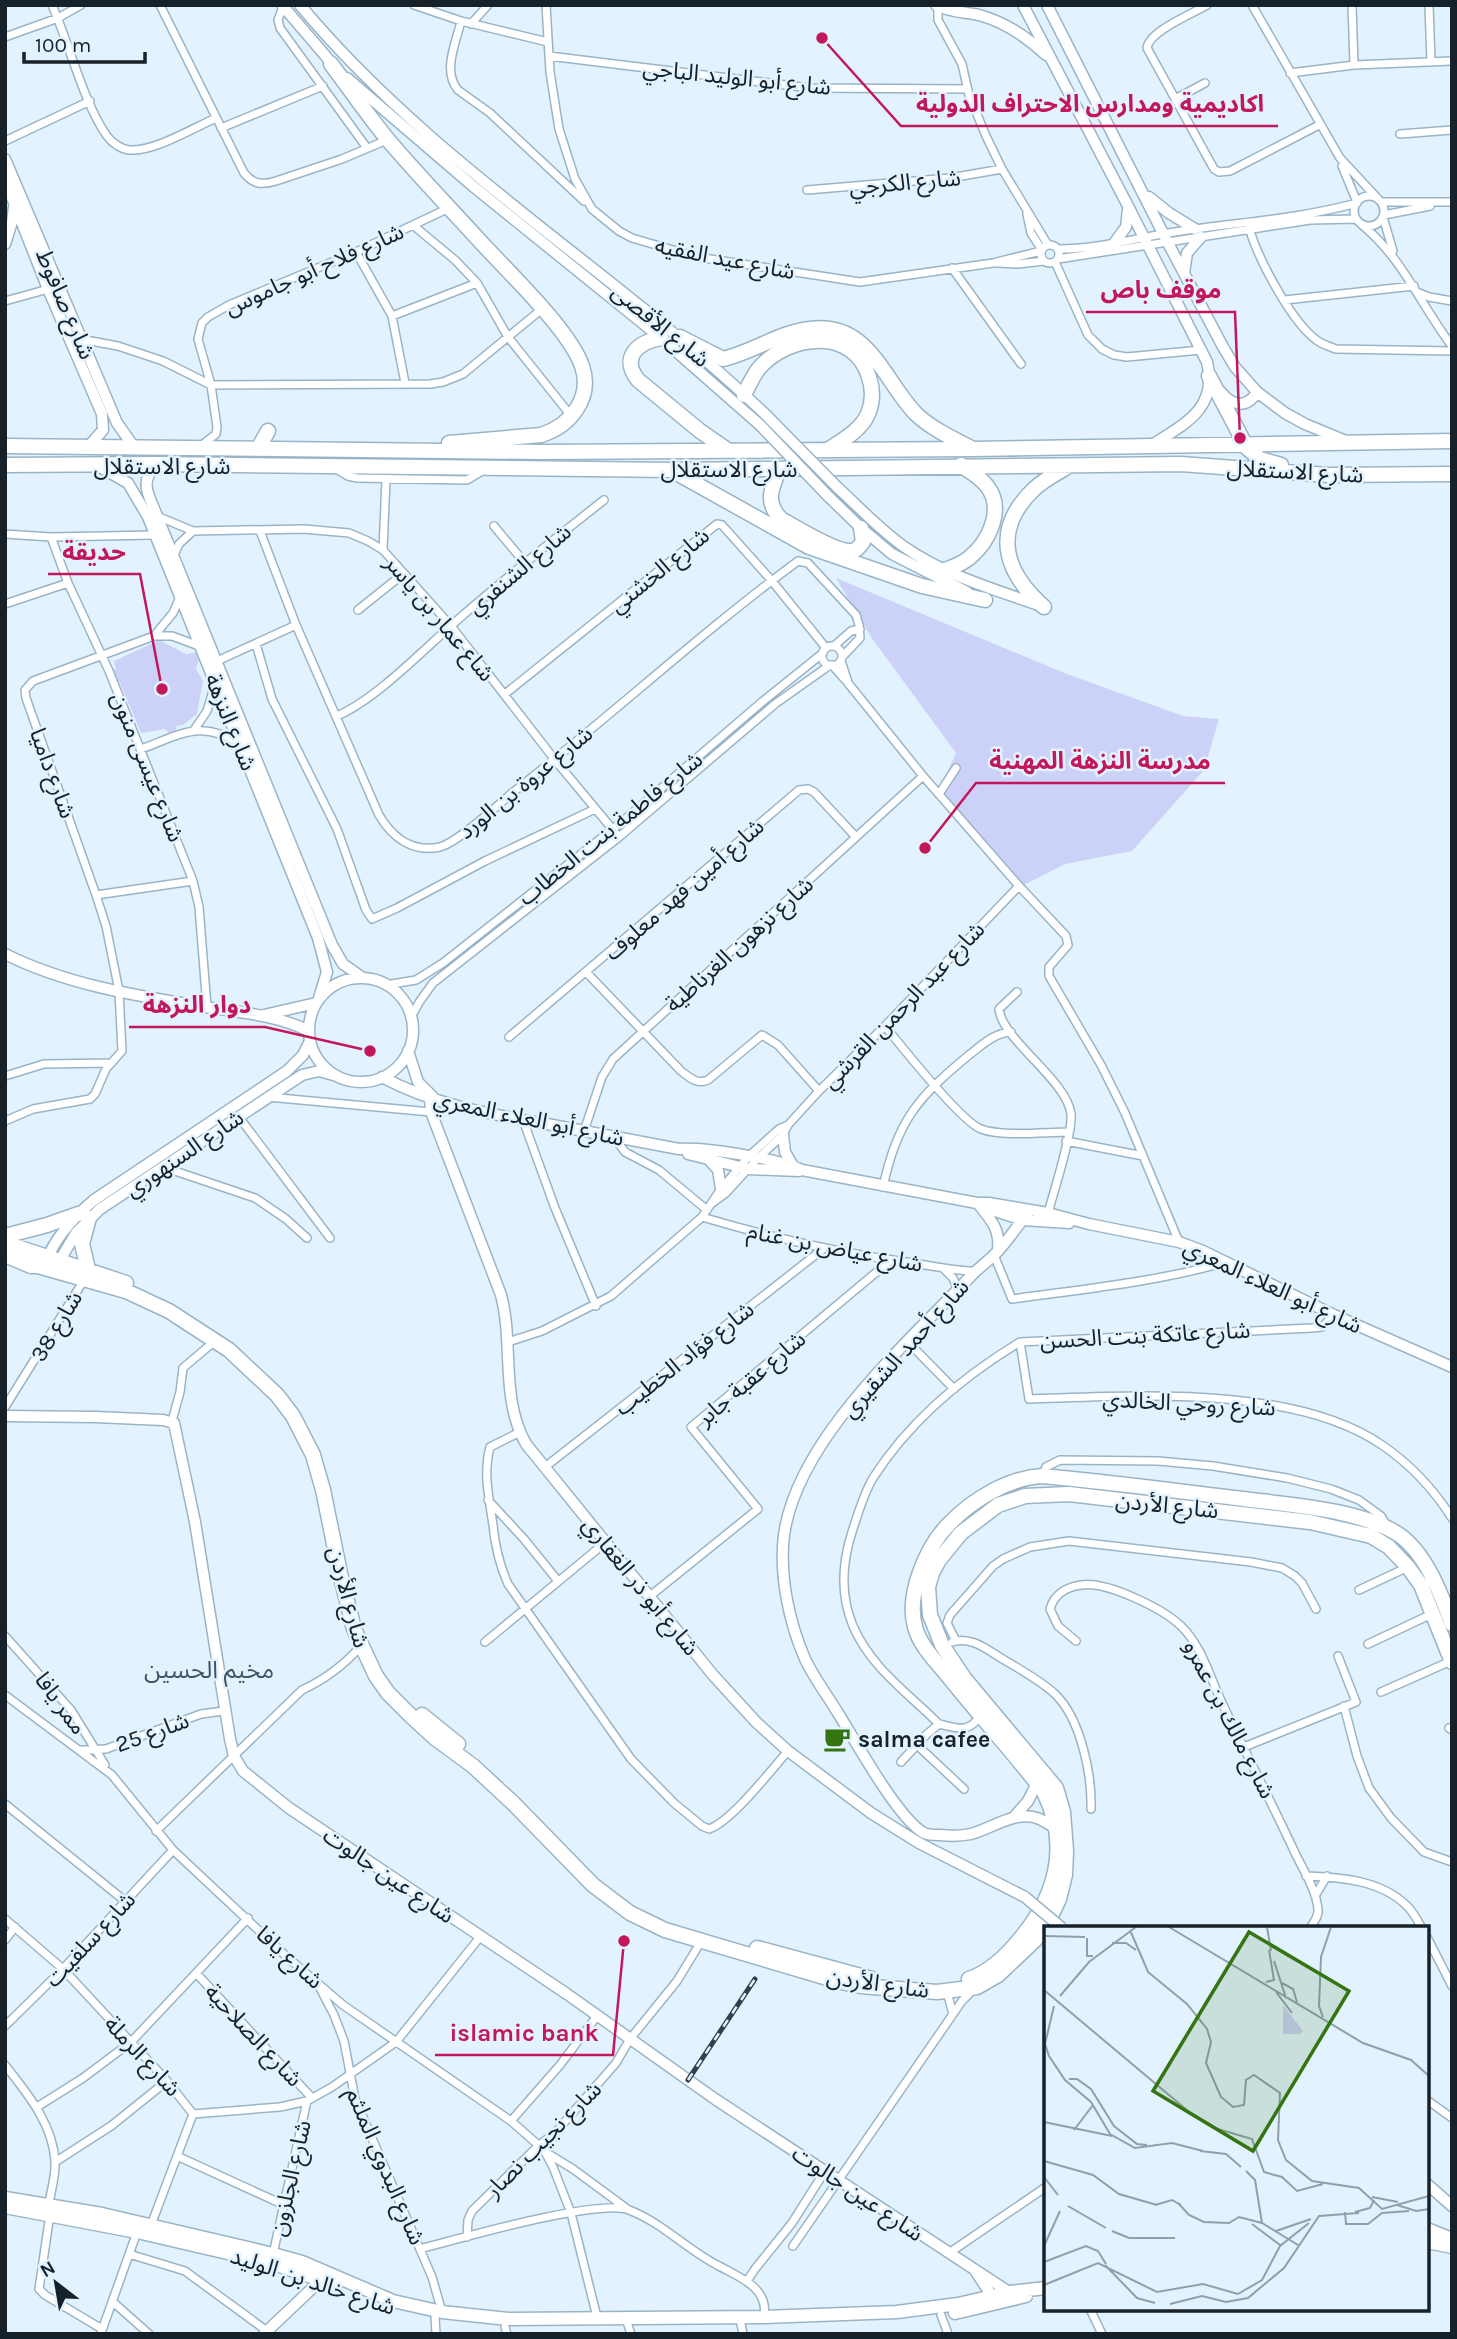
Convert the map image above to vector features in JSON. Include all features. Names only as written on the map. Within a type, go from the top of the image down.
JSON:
[{"type":"highway","points":[[331,64],[388,140],[542,309],[570,343],[583,369],[584,393],[572,417],[554,431],[541,435],[428,444],[404,450]]},
{"type":"highway","points":[[680,337],[723,359],[800,330],[840,330],[868,351],[915,413],[925,422],[972,449]]},
{"type":"highway","points":[[661,338],[648,340],[636,349],[632,357],[633,373],[700,431],[726,449]]},
{"type":"highway","points":[[744,395],[760,367],[787,348],[820,340],[850,348],[868,371],[873,396],[868,414],[858,427],[847,438],[829,449]]},
{"type":"highway","points":[[1209,376],[1251,453],[1260,459],[1287,466],[1297,473]]},
{"type":"highway","points":[[258,449],[268,432]]},
{"type":"highway","name":"شارع الاستقلال","points":[[5,446],[404,450],[972,449],[1350,442],[1444,437]]},
{"type":"highway","name":"شارع الاستقلال","points":[[5,465],[779,470],[1181,464],[1297,473],[1452,474]]},
{"type":"highway","points":[[1044,607],[1029,594],[1013,572],[1008,558],[1010,531],[1022,503],[1033,490],[1071,465]]},
{"type":"highway","points":[[945,570],[969,559],[988,536],[994,521],[993,499],[989,488],[961,466]]},
{"type":"highway","points":[[672,470],[809,547],[922,586],[985,600]]},
{"type":"highway","points":[[779,470],[770,491],[770,500],[781,519],[850,552],[863,542],[861,528]]},
{"type":"highway","points":[[5,1236],[84,1216],[82,1244],[86,1274]]},
{"type":"highway","name":"شارع الأردن","points":[[5,1242],[52,1264],[86,1274],[134,1294],[176,1315],[216,1340],[248,1366],[277,1395],[303,1433],[323,1490],[346,1602],[360,1647],[388,1693],[435,1738],[473,1766],[513,1803],[593,1885],[630,1913],[665,1930],[748,1950]]},
{"type":"highway","name":"شارع الأردن","points":[[5,1255],[31,1266],[52,1264]]},
{"type":"highway","name":"شارع الأردن","points":[[86,1274],[118,1279],[164,1300],[209,1327],[255,1362],[297,1409],[310,1429],[322,1458],[355,1608],[366,1642],[380,1669],[406,1699],[515,1793],[599,1880],[632,1905],[666,1924],[861,1986],[947,1992],[977,1987],[1007,1968],[1044,1928]]},
{"type":"highway","name":"شارع الأردن","points":[[770,1957],[873,1979],[941,1982],[966,1980],[977,1976],[1009,1952],[1039,1916],[1048,1898],[1055,1873],[1055,1828],[1046,1797],[920,1640],[914,1620],[919,1575],[936,1539],[956,1517],[1003,1487],[1025,1478],[1042,1476],[1310,1522],[1371,1536],[1389,1547],[1444,1610],[1452,1661]]},
{"type":"highway","name":"شارع الأردن","points":[[1045,1926],[1059,1899],[1065,1875],[1065,1829],[1059,1796],[1051,1779],[983,1702],[942,1646],[930,1615],[928,1600],[932,1573],[950,1545],[961,1533],[998,1505],[1025,1496],[1069,1494],[1177,1498],[1312,1508],[1346,1515],[1390,1530],[1407,1542],[1419,1556],[1452,1624]]},
{"type":"main road","name":"شارع خالد بن الوليد","points":[[5,2198],[271,2263],[322,2279],[392,2308],[506,2330],[742,2329],[942,2315],[1043,2289]]},
{"type":"main road","name":"شارع خالد بن الوليد","points":[[5,2207],[49,2209],[151,2225],[273,2254],[302,2262],[393,2301],[438,2315],[508,2319],[764,2317],[897,2312],[995,2300]]},
{"type":"main road","points":[[1429,2230],[1452,2239]]},
{"type":"main road","points":[[1429,2242],[1452,2247]]},
{"type":"street","points":[[52,5],[90,101],[106,135],[114,144],[127,150],[142,149],[216,118]]},
{"type":"street","points":[[5,37],[58,18],[81,5]]},
{"type":"street","points":[[160,5],[220,128],[253,183],[266,184],[388,140]]},
{"type":"street","name":"شارع الأقصى","points":[[300,5],[367,78],[478,179],[680,337],[744,395],[828,496],[861,528],[886,549],[912,565],[985,600]]},
{"type":"street","points":[[414,5],[461,22],[548,41]]},
{"type":"street","points":[[442,15],[444,5]]},
{"type":"street","points":[[471,24],[488,5]]},
{"type":"street","name":"شارع عيد الفقيه","points":[[546,5],[549,55],[559,129],[575,179],[592,209],[632,238],[681,253],[824,278],[872,282],[993,262],[1044,249]]},
{"type":"street","points":[[1023,5],[1201,350],[1209,376],[1227,400],[1234,404],[1247,403],[1257,392]]},
{"type":"street","points":[[1047,5],[1054,11],[1166,238],[1229,358],[1257,392],[1294,419],[1350,442]]},
{"type":"street","points":[[1207,5],[1154,35],[1147,43],[1150,55],[1210,164],[1219,172],[1230,171],[1320,125]]},
{"type":"street","points":[[1252,5],[1340,158],[1357,203],[1354,211],[1359,221],[1394,255],[1452,349]]},
{"type":"street","points":[[1352,5],[1354,65]]},
{"type":"street","points":[[1429,5],[1431,62]]},
{"type":"street","points":[[282,6],[278,20],[280,28],[367,148]]},
{"type":"street","name":"شارع الأقصى","points":[[282,6],[331,64],[424,146],[763,421],[903,546],[945,570],[1044,607]]},
{"type":"street","points":[[1044,249],[986,136],[968,89],[962,64],[939,24],[937,6],[1006,25],[1027,38],[1055,64]]},
{"type":"street","points":[[461,22],[449,71],[452,83],[457,90],[501,123],[592,209]]},
{"type":"street","name":"شارع أبو الوليد الباجي","points":[[549,55],[810,88],[968,89]]},
{"type":"street","points":[[1290,73],[1354,65],[1452,61]]},
{"type":"street","points":[[1175,99],[1205,83]]},
{"type":"street","points":[[220,128],[323,86]]},
{"type":"street","points":[[5,141],[90,101]]},
{"type":"street","points":[[1400,134],[1452,130]]},
{"type":"street","points":[[1340,158],[1384,208],[1383,216],[1394,255]]},
{"type":"street","name":"شارع صافوط","points":[[5,159],[54,288]]},
{"type":"street","name":"شارع الكرجي","points":[[807,190],[950,178],[1002,169]]},
{"type":"street","name":"شارع صافوط","points":[[5,180],[117,423],[134,447]]},
{"type":"street","points":[[1145,194],[1198,233]]},
{"type":"street","points":[[1249,227],[1357,203],[1368,196],[1380,201],[1450,202]]},
{"type":"street","points":[[1145,241],[1115,242],[1102,248],[1058,249],[1054,245],[1044,249],[1041,256],[1049,264],[1102,248],[1310,220],[1359,221],[1371,226],[1376,225],[1383,216],[1450,202]]},
{"type":"street","points":[[5,244],[15,204]]},
{"type":"street","points":[[1115,242],[1126,226],[1128,206]]},
{"type":"street","name":"شارع فلاح أبو جاموس","points":[[217,427],[211,384],[198,339],[202,323],[208,317],[274,285],[414,226],[449,207]]},
{"type":"street","points":[[414,226],[455,260],[477,283],[508,337],[572,417]]},
{"type":"street","points":[[1249,227],[1266,269],[1285,300],[1310,334],[1320,342],[1336,349],[1452,349]]},
{"type":"street","points":[[1184,273],[1187,253],[1198,233]]},
{"type":"street","points":[[1058,249],[1056,261],[1088,335],[1102,349],[1127,357],[1201,350]]},
{"type":"street","points":[[356,252],[392,316],[405,383]]},
{"type":"street","name":"شارع عيد الفقيه","points":[[993,262],[1018,264],[1044,261]]},
{"type":"street","points":[[952,268],[1021,364]]},
{"type":"street","points":[[392,316],[477,283]]},
{"type":"street","points":[[5,301],[54,288]]},
{"type":"street","points":[[1285,300],[1416,289],[1429,298],[1452,301]]},
{"type":"street","points":[[77,340],[118,346],[163,361],[211,384],[430,384],[452,380],[463,374],[542,309]]},
{"type":"street","name":"شارع صافوط","points":[[77,340],[102,414],[103,430],[89,446]]},
{"type":"street","points":[[1150,446],[1199,411],[1207,396],[1209,376]]},
{"type":"street","points":[[195,449],[216,435],[217,427]]},
{"type":"street","points":[[217,427],[228,444],[237,449]]},
{"type":"street","name":"شارع النزهة","points":[[157,464],[150,471],[146,482],[174,555],[196,622],[200,646],[318,938],[327,972],[318,1001]]},
{"type":"street","name":"شارع النزهة","points":[[98,466],[123,479],[134,490],[143,506],[180,596],[217,661],[332,945],[344,964],[363,978]]},
{"type":"street","points":[[333,466],[348,476],[386,479],[467,480],[484,469]]},
{"type":"street","points":[[383,550],[386,479]]},
{"type":"street","name":"شارع الشنفري","points":[[337,716],[357,705],[410,663],[524,562],[604,500]]},
{"type":"street","name":"شاع عمار بن ياسر","points":[[157,516],[193,531],[304,529],[349,533],[383,550],[451,626],[555,760],[619,836]]},
{"type":"street","name":"شارع الخشني","points":[[505,694],[717,524],[722,525],[772,581],[828,649]]},
{"type":"street","points":[[494,526],[524,562]]},
{"type":"street","points":[[174,555],[179,544],[193,531]]},
{"type":"street","name":"شارع عروة بن الورد","points":[[260,531],[296,625],[386,828],[401,841],[413,846],[426,848],[450,843],[798,561],[808,562],[856,615],[860,629]]},
{"type":"street","points":[[5,534],[51,537],[154,535]]},
{"type":"street","name":"شارع عيسى منون","points":[[51,537],[68,583],[102,655],[141,749],[193,881],[199,907],[207,1007]]},
{"type":"street","points":[[358,610],[403,574]]},
{"type":"street","points":[[5,604],[68,583]]},
{"type":"street","points":[[153,636],[169,619],[180,596]]},
{"type":"street","points":[[217,661],[296,625]]},
{"type":"street","points":[[841,659],[860,638],[860,629],[851,631],[828,649],[824,661],[849,683],[923,776],[1066,936],[1068,945],[1049,967],[1049,976],[1101,1065],[1179,1242]]},
{"type":"street","name":"شارع داميا","points":[[5,1121],[33,1109],[90,1099],[95,1094],[102,1075],[122,1051],[119,992],[106,926],[25,690],[33,681],[153,636],[172,636],[200,646]]},
{"type":"street","points":[[256,644],[272,699],[337,829],[366,910],[372,919],[595,808]]},
{"type":"street","points":[[828,649],[841,650],[841,659],[849,683]]},
{"type":"street","name":"شارع فاطمة بنت الخطاب","points":[[386,985],[416,980],[443,963],[612,829],[828,649]]},
{"type":"street","name":"شارع فاطمة بنت الخطاب","points":[[411,1017],[433,983],[619,836],[775,704],[841,659]]},
{"type":"street","points":[[194,730],[207,711],[215,683]]},
{"type":"street","points":[[141,749],[194,730],[216,731],[241,744]]},
{"type":"street","points":[[939,794],[956,768]]},
{"type":"street","name":"شارع نزهون الغرناطية","points":[[584,1131],[601,1077],[642,1031],[923,776]]},
{"type":"street","name":"شارع أمين فهد معلوف","points":[[509,1037],[799,790],[808,789],[814,792],[856,837]]},
{"type":"street","points":[[96,895],[193,881]]},
{"type":"street","name":"شارع عبد الرحمن القرشي","points":[[706,1210],[721,1189],[779,1129],[786,1130],[819,1091],[1019,886]]},
{"type":"street","points":[[5,954],[59,977],[119,992],[263,1015],[309,1036]]},
{"type":"street","points":[[443,963],[449,971]]},
{"type":"street","points":[[587,973],[681,1071],[695,1081],[708,1080],[762,1035],[771,1039],[785,1052],[819,1091]]},
{"type":"street","points":[[363,978],[386,985],[402,998],[411,1017],[412,1034],[408,1051],[402,1061],[382,1077],[359,1082],[337,1076],[319,1061],[309,1036],[309,1021],[318,1001],[339,983],[363,978]]},
{"type":"street","points":[[1017,992],[999,1009],[1000,1016],[1066,1100],[1071,1114],[1048,1213]]},
{"type":"street","points":[[263,1015],[318,1001]]},
{"type":"street","points":[[885,1026],[934,1083],[979,1129],[1002,1132],[1068,1132]]},
{"type":"street","points":[[883,1187],[899,1134],[913,1109],[934,1083],[987,1041],[1002,1033],[1011,1032]]},
{"type":"street","name":"شارع السنهوري","points":[[52,1264],[76,1233],[84,1216],[287,1071],[303,1055],[309,1036]]},
{"type":"street","name":"شارع أبو ذر الغفاري","points":[[408,1051],[418,1082],[432,1102],[497,1283],[505,1311],[511,1405],[520,1432],[545,1467],[733,1698],[788,1751],[871,1813],[919,1843],[1025,1897],[1060,1926]]},
{"type":"street","points":[[5,1076],[44,1064],[111,1063]]},
{"type":"street","name":"شارع السنهوري","points":[[148,1171],[162,1167],[310,1072],[319,1071],[337,1076]]},
{"type":"street","name":"شارع أبو العلاء المعري","points":[[382,1077],[432,1102],[679,1149],[691,1148],[754,1157],[883,1187],[980,1204],[989,1203],[1026,1215],[1179,1242],[1452,1367]]},
{"type":"street","points":[[268,1097],[432,1102]]},
{"type":"street","points":[[239,1117],[330,1238]]},
{"type":"street","points":[[523,1120],[555,1208],[596,1306]]},
{"type":"street","points":[[786,1130],[785,1152],[797,1168]]},
{"type":"street","points":[[614,1137],[625,1152],[659,1170],[706,1210]]},
{"type":"street","points":[[1066,1141],[1143,1156]]},
{"type":"street","name":"شارع أبو العلاء المعري","points":[[679,1149],[709,1160],[744,1167],[797,1168]]},
{"type":"street","points":[[709,1160],[718,1170],[721,1189]]},
{"type":"street","points":[[162,1167],[256,1198],[307,1238]]},
{"type":"street","name":"شارع عبد الرحمن القرشي","points":[[508,1342],[542,1331],[596,1306],[624,1286],[726,1193],[744,1167]]},
{"type":"street","points":[[980,1204],[996,1227],[999,1238],[996,1253],[1012,1299],[1178,1274],[1227,1262]]},
{"type":"street","name":"شارع عياض بن غنام","points":[[706,1210],[754,1232],[823,1249],[944,1268],[953,1278],[958,1290]]},
{"type":"street","name":"شارع أبو العلاء المعري","points":[[1026,1215],[1048,1213],[1089,1224]]},
{"type":"street","name":"شارع أحمد الشقيري","points":[[1014,1817],[965,1835],[950,1836],[924,1833],[904,1814],[806,1661],[785,1586],[783,1547],[792,1506],[807,1468],[855,1397],[996,1253],[1026,1215]]},
{"type":"street","name":"شارع فؤاد الخطيب","points":[[545,1467],[823,1249]]},
{"type":"street","name":"شارع عقبة جابر","points":[[650,1596],[758,1509],[691,1427],[891,1260]]},
{"type":"street","points":[[944,1268],[976,1271]]},
{"type":"street","name":"شارع 38","points":[[5,1407],[86,1274]]},
{"type":"street","name":"شارع عاتكة بنت الحسن","points":[[940,1724],[877,1667],[864,1648],[852,1624],[843,1580],[846,1550],[862,1501],[873,1479],[903,1438],[954,1389],[1020,1342],[1312,1328],[1322,1327],[1334,1315]]},
{"type":"street","points":[[5,1416],[96,1416],[172,1421],[183,1368],[216,1340]]},
{"type":"street","points":[[908,1342],[954,1389]]},
{"type":"street","name":"شارع روحي الخالدي","points":[[1020,1342],[1029,1399],[1148,1396],[1245,1401],[1306,1412],[1382,1445],[1426,1484],[1452,1518]]},
{"type":"street","name":"شارع عين جالوت","points":[[172,1421],[176,1426],[195,1522],[224,1710],[234,1756],[243,1771],[261,1787],[715,2099],[1015,2295]]},
{"type":"street","points":[[520,1432],[490,1447],[486,1472],[494,1545],[501,1570],[631,1759],[674,1803],[705,1828],[716,1826],[733,1811],[788,1751]]},
{"type":"street","points":[[1042,1476],[1045,1467],[1060,1460],[1158,1461],[1213,1466],[1287,1478],[1331,1489],[1371,1507],[1390,1530]]},
{"type":"street","points":[[488,1500],[558,1581]]},
{"type":"street","points":[[956,1641],[947,1623],[950,1615],[993,1566],[1010,1555],[1047,1543],[1069,1541],[1282,1568],[1302,1583],[1316,1609]]},
{"type":"street","points":[[485,1643],[606,1542]]},
{"type":"street","points":[[1359,1590],[1408,1567]]},
{"type":"street","name":"شارع مالك بن عمرو","points":[[1076,1641],[1058,1626],[1050,1609],[1054,1599],[1072,1587],[1087,1584],[1108,1588],[1131,1597],[1183,1627],[1203,1659],[1315,1896]]},
{"type":"street","points":[[1368,1644],[1444,1610]]},
{"type":"street","name":"ممر يافا","points":[[5,1636],[71,1710],[112,1775]]},
{"type":"street","points":[[942,1646],[964,1639],[984,1648],[1054,1694],[1062,1703],[1084,1750],[1092,1787],[1091,1809]]},
{"type":"street","points":[[156,1831],[302,1690],[326,1679],[360,1647]]},
{"type":"street","points":[[1244,1747],[1356,1702],[1338,1656]]},
{"type":"street","points":[[1381,1692],[1452,1661]]},
{"type":"street","name":"شارع يافا","points":[[5,1695],[112,1775],[173,1850],[287,1957],[343,2005],[511,2121],[541,2148],[553,2167],[571,2213],[597,2317]]},
{"type":"street","points":[[1344,1706],[1360,1766],[1369,1788],[1391,1818],[1424,1852],[1452,1862]]},
{"type":"street","name":"شارع 25","points":[[80,1750],[106,1749],[201,1714],[224,1710]]},
{"type":"street","points":[[901,1762],[940,1724],[966,1728],[974,1725],[980,1716]]},
{"type":"street","points":[[917,1745],[964,1789]]},
{"type":"street","points":[[1014,1817],[1028,1801],[1037,1783]]},
{"type":"street","points":[[5,1804],[125,1901]]},
{"type":"street","points":[[1014,1817],[1035,1817],[1055,1828]]},
{"type":"street","name":"شارع سلفيت","points":[[5,2026],[63,1969],[173,1850]]},
{"type":"street","points":[[1306,1876],[1361,1882],[1386,1892],[1406,1905],[1421,1926]]},
{"type":"street","points":[[1311,1926],[1318,1913],[1315,1896],[1327,1877]]},
{"type":"street","points":[[37,2107],[83,2078],[131,2042],[248,1918]]},
{"type":"street","name":"شارع الرملة","points":[[5,1919],[63,1969],[167,2081],[193,2114],[151,2225]]},
{"type":"street","points":[[5,1940],[15,1927]]},
{"type":"street","points":[[193,2114],[280,2107],[310,2100],[396,2042],[480,1937]]},
{"type":"street","name":"شارع نجيب نصار","points":[[467,2237],[468,2220],[472,2211],[541,2148],[575,2112],[616,2063],[630,2039],[677,1980],[702,1940]]},
{"type":"street","points":[[1429,1941],[1452,1986]]},
{"type":"street","name":"شارع الصلاحية","points":[[196,1973],[310,2100]]},
{"type":"street","name":"شارع البدوي الملثم","points":[[316,1981],[339,2026],[355,2099],[437,2289],[436,2334]]},
{"type":"street","points":[[793,2246],[953,2014],[977,1987]]},
{"type":"street","points":[[947,1992],[953,2014]]},
{"type":"street","points":[[511,2121],[568,2056],[597,2016]]},
{"type":"street","points":[[5,2065],[37,2107],[49,2135],[55,2162],[39,2288],[45,2295],[102,2332],[137,2232]]},
{"type":"street","points":[[55,2162],[111,2126],[167,2081]]},
{"type":"street","name":"شارع الجلزون","points":[[273,2254],[310,2100]]},
{"type":"street","points":[[1429,2101],[1452,2118]]},
{"type":"street","points":[[541,2148],[626,2208],[656,2222],[712,2263],[747,2281],[762,2296],[765,2304],[764,2317]]},
{"type":"street","points":[[177,2156],[284,2205]]},
{"type":"street","points":[[747,2281],[792,2223],[825,2171]]},
{"type":"street","points":[[1429,2186],[1452,2206]]},
{"type":"street","points":[[949,2253],[1044,2188]]},
{"type":"street","points":[[420,2249],[571,2213],[601,2208],[626,2208]]},
{"type":"street","points":[[129,2254],[185,2271],[265,2333],[322,2279]]},
{"type":"street","name":"شارع عين جالوت","points":[[974,2270],[995,2300]]},
{"type":"street","points":[[113,2302],[149,2334]]},
{"type":"street","points":[[1091,2311],[1102,2334]]},
{"type":"street","points":[[942,2315],[948,2334]]},
{"type":"shaded area","points":[[836,578],[1067,674],[1183,716],[1219,719],[1204,770],[1132,851],[1065,864],[1022,886],[938,793],[956,753],[871,637]]},
{"type":"shaded area","points":[[159,640],[186,654],[202,651],[196,669],[203,681],[197,714],[183,725],[177,726],[173,737],[165,729],[141,733],[120,683],[109,671],[116,669],[114,661]]},
{"type":"railway","points":[[688,2080],[755,1979]]},
{"type":"place","name":"اكاديمية ومدارس الاحتراف الدولية","points":[[822,38]]},
{"type":"place","name":"موقف باص","points":[[1240,438]]},
{"type":"place","name":"حديقة","points":[[162,689]]},
{"type":"place","name":"مدرسة النزهة المهنية","points":[[925,848]]},
{"type":"place","name":"دوار النزهة","points":[[370,1051]]},
{"type":"place","name":"salma cafee","points":[[837,1739]]},
{"type":"place","name":"islamic bank","points":[[624,1941]]},
{"type":"district","name":"مخيم الحسين","points":[[209,1670]]}]
